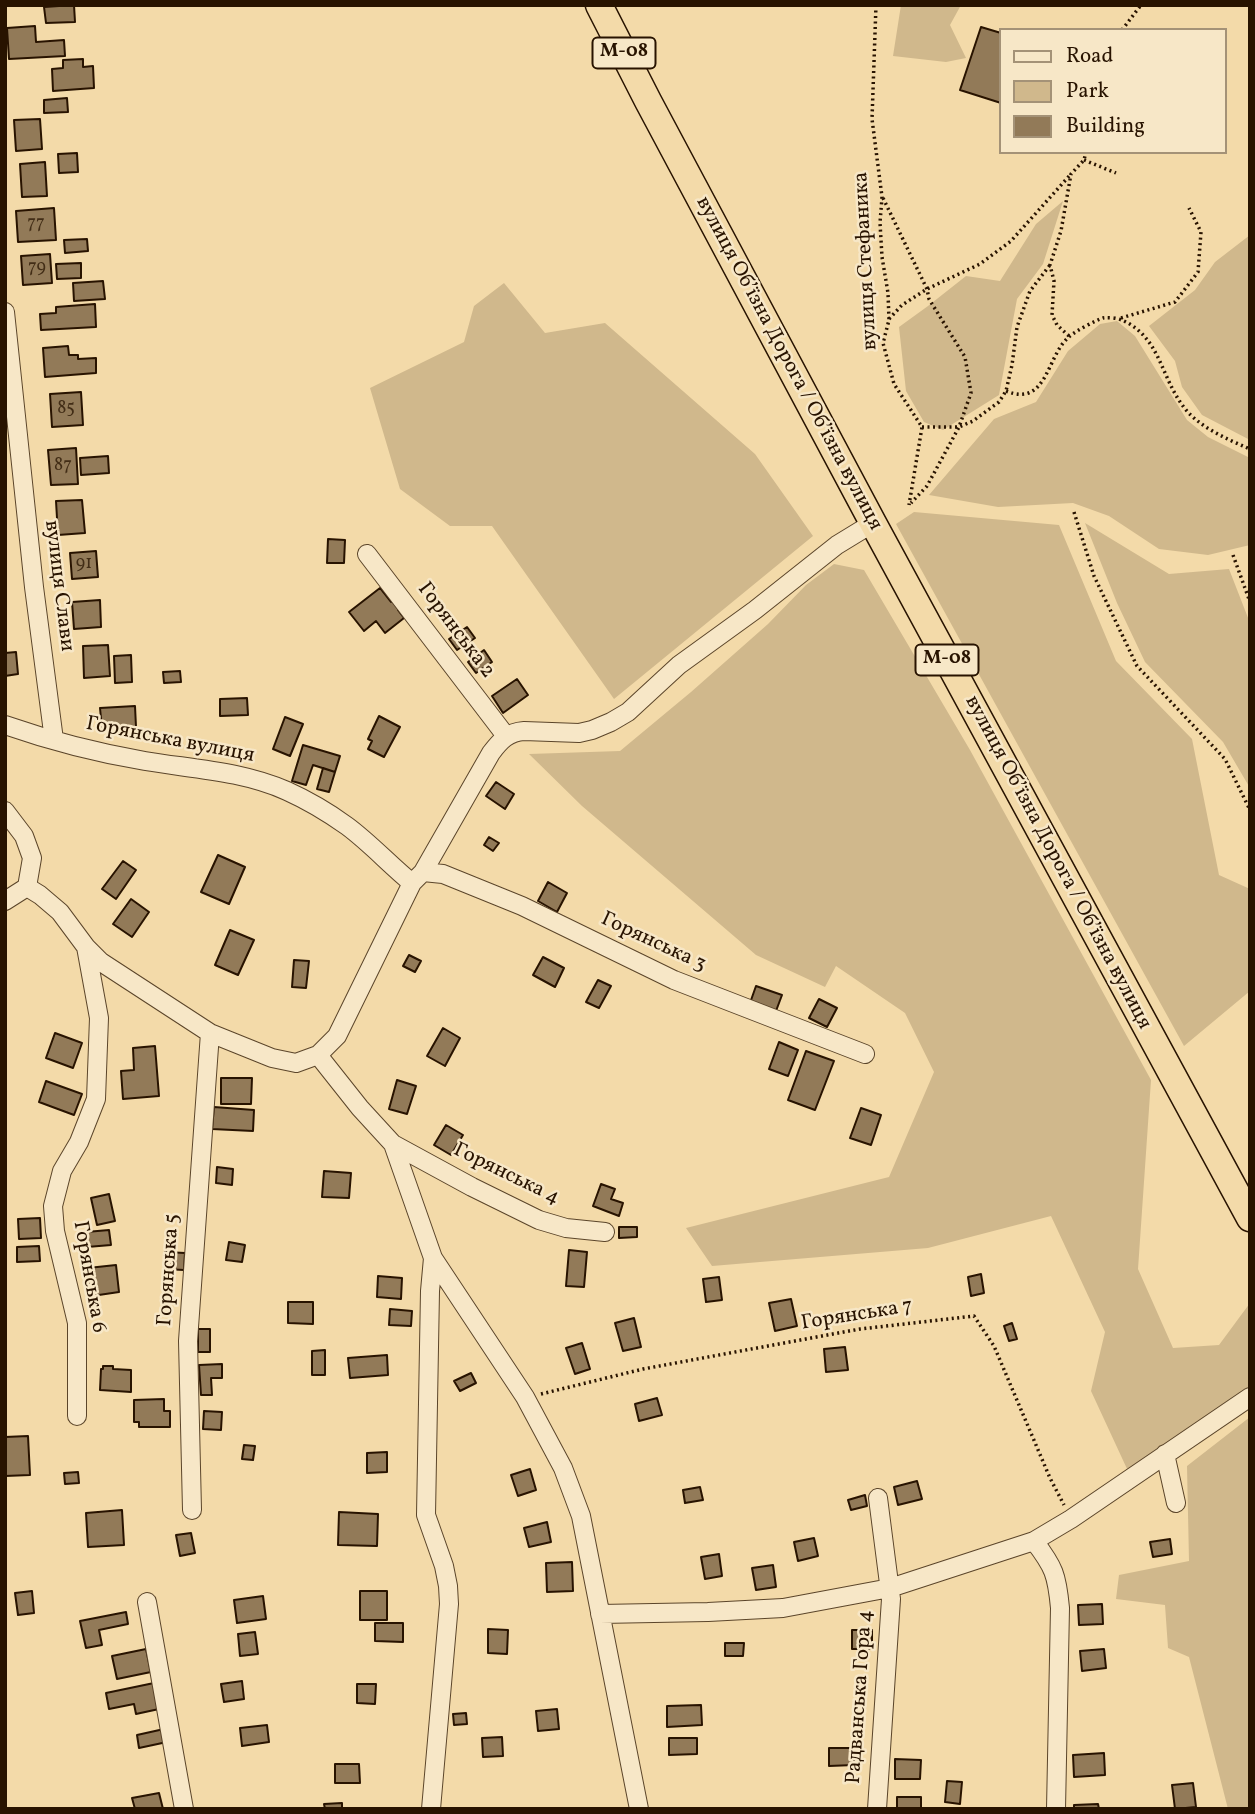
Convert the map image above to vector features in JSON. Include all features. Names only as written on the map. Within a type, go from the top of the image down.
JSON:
[{"type":"highway","name":"вулиця Обʼїзна Дорога / Обʼїзна вулиця","points":[[600,5],[648,101],[873,523],[1250,1218]]},
{"type":"street","name":"вулиця Слави","points":[[5,312],[34,587],[54,740]]},
{"type":"street","points":[[27,887],[60,912],[86,947],[112,970],[210,1033],[272,1058],[296,1063],[317,1055],[337,1036],[417,878],[491,753],[506,736],[524,731],[579,733],[611,722],[628,712],[679,665],[755,610],[837,545],[873,523]]},
{"type":"street","name":"Горянська 2","points":[[368,554],[506,736]]},
{"type":"street","name":"Горянська вулиця","points":[[5,725],[71,745],[225,772],[265,783],[323,811],[417,878]]},
{"type":"street","points":[[5,811],[24,836],[32,858],[27,887],[5,901]]},
{"type":"street","name":"Горянська 3","points":[[417,878],[443,874],[522,906],[674,980],[865,1054]]},
{"type":"street","name":"Горянська 6","points":[[77,1416],[77,1323],[55,1231],[52,1206],[62,1171],[79,1142],[96,1099],[99,1018],[86,947]]},
{"type":"street","name":"Горянська 5","points":[[192,1510],[188,1341],[210,1033]]},
{"type":"street","points":[[317,1055],[359,1108],[393,1143],[433,1258],[525,1398],[563,1468],[581,1516],[639,1809]]},
{"type":"street","name":"Горянська 4","points":[[393,1143],[539,1220],[566,1228],[605,1232]]},
{"type":"street","points":[[431,1809],[449,1604],[444,1566],[426,1515],[430,1291],[433,1258]]},
{"type":"street","points":[[600,1614],[783,1608],[890,1588],[1034,1541],[1250,1397]]},
{"type":"street","points":[[1165,1454],[1176,1503]]},
{"type":"street","name":"Радванська Гора 4","points":[[877,1809],[891,1599],[878,1498]]},
{"type":"street","points":[[1034,1541],[1049,1561],[1057,1581],[1060,1608],[1055,1809]]},
{"type":"street","points":[[147,1602],[184,1809]]},
{"type":"path","name":"вулиця Стефаника","points":[[876,5],[872,119],[882,197],[880,223],[889,320],[883,343],[894,384],[922,427]]},
{"type":"path","points":[[1124,28],[1141,5]]},
{"type":"path","points":[[889,320],[902,305],[927,289],[980,264],[1011,241],[1084,160],[1086,154]]},
{"type":"path","points":[[1084,160],[1115,173]]},
{"type":"path","points":[[882,197],[927,289],[929,299],[965,357],[971,393],[959,427],[927,486],[909,505],[922,427],[959,427],[999,402],[1006,391],[1017,327],[1030,291],[1050,265],[1061,231],[1071,174]]},
{"type":"path","points":[[1006,391],[1020,395],[1032,393],[1040,386],[1069,336],[1103,318],[1119,318],[1175,302],[1198,272],[1202,232],[1189,208]]},
{"type":"path","points":[[1050,265],[1054,281],[1052,315],[1057,325],[1069,336]]},
{"type":"path","points":[[1119,318],[1136,327],[1154,349],[1183,407],[1203,425],[1250,449]]},
{"type":"path","points":[[1074,512],[1094,576],[1137,666],[1225,760],[1250,810]]},
{"type":"path","points":[[1233,555],[1250,602]]},
{"type":"path","name":"Горянська 7","points":[[525,1398],[643,1369],[847,1331],[974,1316],[993,1346],[1050,1478],[1071,1518]]},
{"type":"green space","points":[[901,5],[961,5],[950,25],[966,58],[946,62],[893,56]]},
{"type":"green space","points":[[1063,201],[1043,264],[1017,299],[999,395],[943,430],[924,422],[906,391],[899,327],[966,276],[1000,281],[1036,224]]},
{"type":"green space","points":[[1250,235],[1250,440],[1202,415],[1182,387],[1175,361],[1149,326],[1195,290],[1215,262]]},
{"type":"green space","points":[[504,283],[545,333],[605,323],[755,454],[813,536],[614,699],[492,526],[450,526],[400,489],[370,388],[464,342],[474,306]]},
{"type":"green space","points":[[1117,321],[1135,336],[1187,420],[1208,437],[1250,458],[1250,545],[1208,555],[1159,549],[1109,516],[1073,503],[998,507],[929,495],[994,419],[1036,402],[1068,351],[1100,324]]},
{"type":"green space","points":[[914,512],[1059,525],[1116,661],[1192,739],[1219,875],[1250,889],[1250,991],[1184,1046],[896,524]]},
{"type":"green space","points":[[1085,523],[1169,574],[1229,569],[1250,623],[1250,788],[1223,742],[1145,662],[1117,603]]},
{"type":"green space","points":[[834,564],[864,570],[970,750],[1151,1080],[1138,1269],[1173,1348],[1219,1345],[1250,1303],[1250,1387],[1128,1471],[1091,1391],[1105,1332],[1051,1216],[928,1248],[712,1266],[686,1228],[889,1177],[934,1072],[905,1013],[836,966],[825,987],[756,955],[582,806],[529,754],[620,751],[768,624],[806,585]]},
{"type":"green space","points":[[1250,1417],[1250,1809],[1228,1809],[1189,1657],[1168,1648],[1165,1605],[1116,1599],[1119,1575],[1189,1561],[1187,1466]]},
{"type":"building","points":[[74,5],[75,22],[46,23],[44,7]]},
{"type":"building","points":[[35,26],[36,42],[64,40],[65,56],[9,59],[7,28]]},
{"type":"building","points":[[981,27],[1000,33],[1000,103],[960,90]]},
{"type":"building","points":[[83,59],[83,67],[93,66],[94,88],[53,91],[52,69],[63,68],[63,60]]},
{"type":"building","points":[[67,98],[68,112],[44,113],[44,100]]},
{"type":"building","points":[[40,119],[42,149],[16,151],[14,120]]},
{"type":"building","points":[[77,153],[78,172],[59,173],[58,154]]},
{"type":"building","points":[[45,162],[47,196],[22,197],[20,164]]},
{"type":"building","points":[[54,208],[56,240],[18,242],[16,211]]},
{"type":"building","points":[[87,239],[88,251],[65,253],[64,240]]},
{"type":"building","points":[[50,254],[52,283],[23,285],[21,256]]},
{"type":"building","points":[[81,263],[81,278],[57,279],[56,264]]},
{"type":"building","points":[[103,281],[105,299],[74,301],[73,283]]},
{"type":"building","points":[[95,304],[96,327],[41,330],[40,314],[56,313],[56,307]]},
{"type":"building","points":[[68,346],[69,355],[78,355],[78,359],[96,358],[96,373],[45,377],[43,348]]},
{"type":"building","points":[[81,392],[83,425],[52,427],[50,394]]},
{"type":"building","points":[[76,448],[78,484],[51,485],[48,450]]},
{"type":"building","points":[[108,456],[109,473],[81,475],[80,458]]},
{"type":"building","points":[[82,500],[85,533],[58,535],[56,501]]},
{"type":"building","points":[[328,539],[345,540],[344,563],[327,563]]},
{"type":"building","points":[[96,551],[98,577],[72,579],[70,553]]},
{"type":"building","points":[[380,588],[391,602],[394,599],[404,618],[385,633],[376,621],[364,631],[349,612]]},
{"type":"building","points":[[100,600],[101,627],[74,629],[72,602]]},
{"type":"building","points":[[467,627],[475,638],[457,650],[449,639]]},
{"type":"building","points":[[108,645],[110,676],[84,678],[83,646]]},
{"type":"building","points":[[484,650],[492,662],[476,673],[468,662]]},
{"type":"building","points":[[16,652],[18,674],[5,676],[5,653]]},
{"type":"building","points":[[131,655],[132,682],[115,683],[114,656]]},
{"type":"building","points":[[180,671],[181,682],[164,683],[163,672]]},
{"type":"building","points":[[517,679],[528,695],[503,713],[492,696]]},
{"type":"building","points":[[247,698],[248,715],[220,716],[220,699]]},
{"type":"building","points":[[135,706],[136,727],[102,729],[100,708]]},
{"type":"building","points":[[379,716],[400,727],[384,757],[368,749],[372,741],[368,739]]},
{"type":"building","points":[[285,717],[303,724],[290,756],[273,749]]},
{"type":"building","points":[[303,745],[340,756],[335,772],[313,765],[306,785],[292,781]]},
{"type":"building","points":[[323,768],[335,772],[329,792],[317,789]]},
{"type":"building","points":[[496,782],[514,794],[505,809],[486,796]]},
{"type":"building","points":[[489,837],[499,843],[493,851],[484,845]]},
{"type":"building","points":[[218,855],[245,867],[229,904],[201,892]]},
{"type":"building","points":[[123,861],[136,870],[116,899],[102,889]]},
{"type":"building","points":[[548,882],[567,893],[557,912],[538,901]]},
{"type":"building","points":[[131,899],[149,912],[132,937],[113,924]]},
{"type":"building","points":[[230,930],[254,940],[238,975],[215,965]]},
{"type":"building","points":[[409,955],[421,961],[415,972],[403,966]]},
{"type":"building","points":[[543,957],[564,968],[555,987],[533,975]]},
{"type":"building","points":[[294,960],[309,961],[306,988],[292,987]]},
{"type":"building","points":[[598,980],[611,986],[599,1008],[586,1002]]},
{"type":"building","points":[[756,986],[782,995],[776,1011],[750,1003]]},
{"type":"building","points":[[819,999],[837,1008],[827,1027],[809,1018]]},
{"type":"building","points":[[443,1028],[460,1038],[445,1066],[427,1056]]},
{"type":"building","points":[[55,1033],[82,1043],[73,1068],[46,1058]]},
{"type":"building","points":[[779,1042],[798,1050],[788,1076],[769,1069]]},
{"type":"building","points":[[155,1046],[159,1096],[123,1099],[121,1071],[134,1070],[133,1048]]},
{"type":"building","points":[[806,1051],[834,1061],[815,1110],[788,1100]]},
{"type":"building","points":[[221,1078],[252,1078],[251,1104],[221,1104]]},
{"type":"building","points":[[397,1080],[416,1086],[407,1114],[389,1109]]},
{"type":"building","points":[[46,1081],[82,1094],[74,1115],[39,1102]]},
{"type":"building","points":[[214,1107],[254,1110],[253,1131],[212,1129]]},
{"type":"building","points":[[861,1108],[881,1115],[871,1145],[850,1138]]},
{"type":"building","points":[[446,1125],[463,1135],[451,1155],[434,1145]]},
{"type":"building","points":[[217,1167],[233,1169],[232,1185],[216,1183]]},
{"type":"building","points":[[324,1171],[351,1173],[349,1198],[322,1197]]},
{"type":"building","points":[[601,1184],[615,1189],[611,1199],[623,1203],[619,1216],[593,1206]]},
{"type":"building","points":[[109,1194],[115,1221],[97,1225],[91,1198]]},
{"type":"building","points":[[40,1218],[41,1238],[19,1239],[18,1219]]},
{"type":"building","points":[[619,1227],[637,1227],[637,1237],[619,1238]]},
{"type":"building","points":[[109,1230],[111,1245],[87,1247],[86,1232]]},
{"type":"building","points":[[229,1242],[245,1245],[242,1262],[226,1260]]},
{"type":"building","points":[[39,1246],[40,1261],[17,1262],[17,1247]]},
{"type":"building","points":[[569,1250],[587,1252],[584,1287],[566,1286]]},
{"type":"building","points":[[165,1252],[185,1253],[184,1270],[164,1269]]},
{"type":"building","points":[[116,1265],[119,1292],[92,1296],[88,1268]]},
{"type":"building","points":[[981,1274],[984,1293],[971,1296],[968,1277]]},
{"type":"building","points":[[378,1276],[402,1278],[401,1299],[377,1297]]},
{"type":"building","points":[[719,1277],[722,1300],[706,1302],[703,1279]]},
{"type":"building","points":[[791,1299],[797,1326],[775,1331],[769,1303]]},
{"type":"building","points":[[288,1302],[313,1302],[313,1324],[288,1323]]},
{"type":"building","points":[[390,1309],[412,1311],[411,1326],[389,1325]]},
{"type":"building","points":[[634,1318],[641,1347],[623,1351],[615,1323]]},
{"type":"building","points":[[1012,1323],[1017,1339],[1009,1341],[1004,1326]]},
{"type":"building","points":[[198,1329],[210,1329],[210,1352],[198,1352]]},
{"type":"building","points":[[582,1343],[590,1369],[575,1374],[566,1348]]},
{"type":"building","points":[[845,1347],[848,1370],[826,1372],[824,1349]]},
{"type":"building","points":[[325,1350],[325,1375],[312,1375],[312,1351]]},
{"type":"building","points":[[387,1355],[388,1375],[350,1378],[348,1358]]},
{"type":"building","points":[[222,1364],[222,1378],[211,1378],[212,1395],[201,1395],[199,1365]]},
{"type":"building","points":[[103,1366],[131,1370],[131,1392],[100,1390]]},
{"type":"building","points":[[471,1373],[476,1383],[460,1391],[454,1381]]},
{"type":"building","points":[[657,1398],[662,1415],[639,1421],[635,1404]]},
{"type":"building","points":[[164,1399],[164,1411],[170,1411],[170,1427],[139,1427],[139,1422],[134,1422],[134,1400]]},
{"type":"building","points":[[204,1411],[222,1412],[221,1430],[203,1429]]},
{"type":"building","points":[[28,1436],[30,1475],[5,1476],[5,1437]]},
{"type":"building","points":[[244,1445],[255,1446],[253,1460],[242,1459]]},
{"type":"building","points":[[387,1452],[387,1472],[367,1473],[367,1453]]},
{"type":"building","points":[[530,1469],[536,1490],[518,1496],[511,1475]]},
{"type":"building","points":[[78,1472],[79,1483],[65,1484],[64,1473]]},
{"type":"building","points":[[917,1481],[922,1499],[898,1505],[894,1487]]},
{"type":"building","points":[[700,1487],[703,1500],[685,1503],[683,1490]]},
{"type":"building","points":[[865,1495],[867,1506],[851,1510],[848,1500]]},
{"type":"building","points":[[122,1510],[124,1545],[88,1547],[86,1513]]},
{"type":"building","points":[[339,1512],[378,1514],[377,1546],[338,1545]]},
{"type":"building","points":[[547,1522],[551,1542],[529,1547],[524,1528]]},
{"type":"building","points":[[191,1533],[195,1553],[180,1556],[176,1535]]},
{"type":"building","points":[[814,1538],[818,1556],[798,1561],[794,1542]]},
{"type":"building","points":[[1170,1539],[1172,1554],[1153,1557],[1150,1542]]},
{"type":"building","points":[[719,1554],[722,1576],[705,1579],[701,1557]]},
{"type":"building","points":[[572,1562],[573,1591],[547,1592],[546,1563]]},
{"type":"building","points":[[773,1565],[776,1587],[756,1590],[752,1568]]},
{"type":"building","points":[[32,1591],[34,1613],[18,1615],[15,1593]]},
{"type":"building","points":[[360,1591],[387,1591],[387,1620],[360,1620]]},
{"type":"building","points":[[263,1596],[266,1619],[237,1623],[234,1600]]},
{"type":"building","points":[[1102,1604],[1103,1624],[1079,1625],[1078,1605]]},
{"type":"building","points":[[126,1612],[128,1624],[99,1630],[102,1645],[86,1648],[80,1621]]},
{"type":"building","points":[[375,1623],[403,1623],[403,1642],[375,1641]]},
{"type":"building","points":[[488,1629],[508,1630],[507,1654],[488,1653]]},
{"type":"building","points":[[852,1630],[872,1630],[872,1649],[852,1649]]},
{"type":"building","points":[[255,1632],[258,1654],[240,1656],[238,1634]]},
{"type":"building","points":[[725,1643],[744,1643],[743,1656],[725,1656]]},
{"type":"building","points":[[146,1649],[151,1672],[117,1679],[112,1656]]},
{"type":"building","points":[[1104,1649],[1106,1668],[1082,1671],[1080,1651]]},
{"type":"building","points":[[242,1681],[244,1699],[224,1702],[221,1684]]},
{"type":"building","points":[[154,1683],[159,1709],[136,1714],[134,1704],[109,1709],[106,1693]]},
{"type":"building","points":[[357,1684],[376,1684],[375,1704],[357,1703]]},
{"type":"building","points":[[701,1705],[702,1725],[667,1727],[667,1706]]},
{"type":"building","points":[[557,1709],[559,1729],[538,1731],[536,1711]]},
{"type":"building","points":[[466,1713],[467,1724],[454,1725],[453,1714]]},
{"type":"building","points":[[267,1725],[269,1742],[242,1746],[240,1728]]},
{"type":"building","points":[[164,1729],[167,1742],[139,1748],[137,1735]]},
{"type":"building","points":[[502,1737],[503,1756],[483,1757],[482,1738]]},
{"type":"building","points":[[669,1738],[697,1738],[697,1754],[669,1755]]},
{"type":"building","points":[[829,1748],[854,1748],[854,1765],[829,1766]]},
{"type":"building","points":[[1104,1753],[1105,1775],[1074,1777],[1073,1755]]},
{"type":"building","points":[[895,1759],[921,1760],[920,1779],[895,1779]]},
{"type":"building","points":[[335,1764],[359,1764],[360,1783],[335,1783]]},
{"type":"building","points":[[947,1781],[962,1782],[960,1804],[945,1802]]},
{"type":"building","points":[[1193,1783],[1196,1807],[1175,1809],[1172,1785]]},
{"type":"building","points":[[159,1793],[163,1809],[135,1809],[132,1798]]},
{"type":"building","points":[[897,1797],[921,1797],[921,1809],[897,1809]]},
{"type":"building","points":[[342,1803],[342,1809],[325,1809],[324,1804]]},
{"type":"building","points":[[1098,1804],[1099,1809],[1074,1809],[1074,1805]]}]
